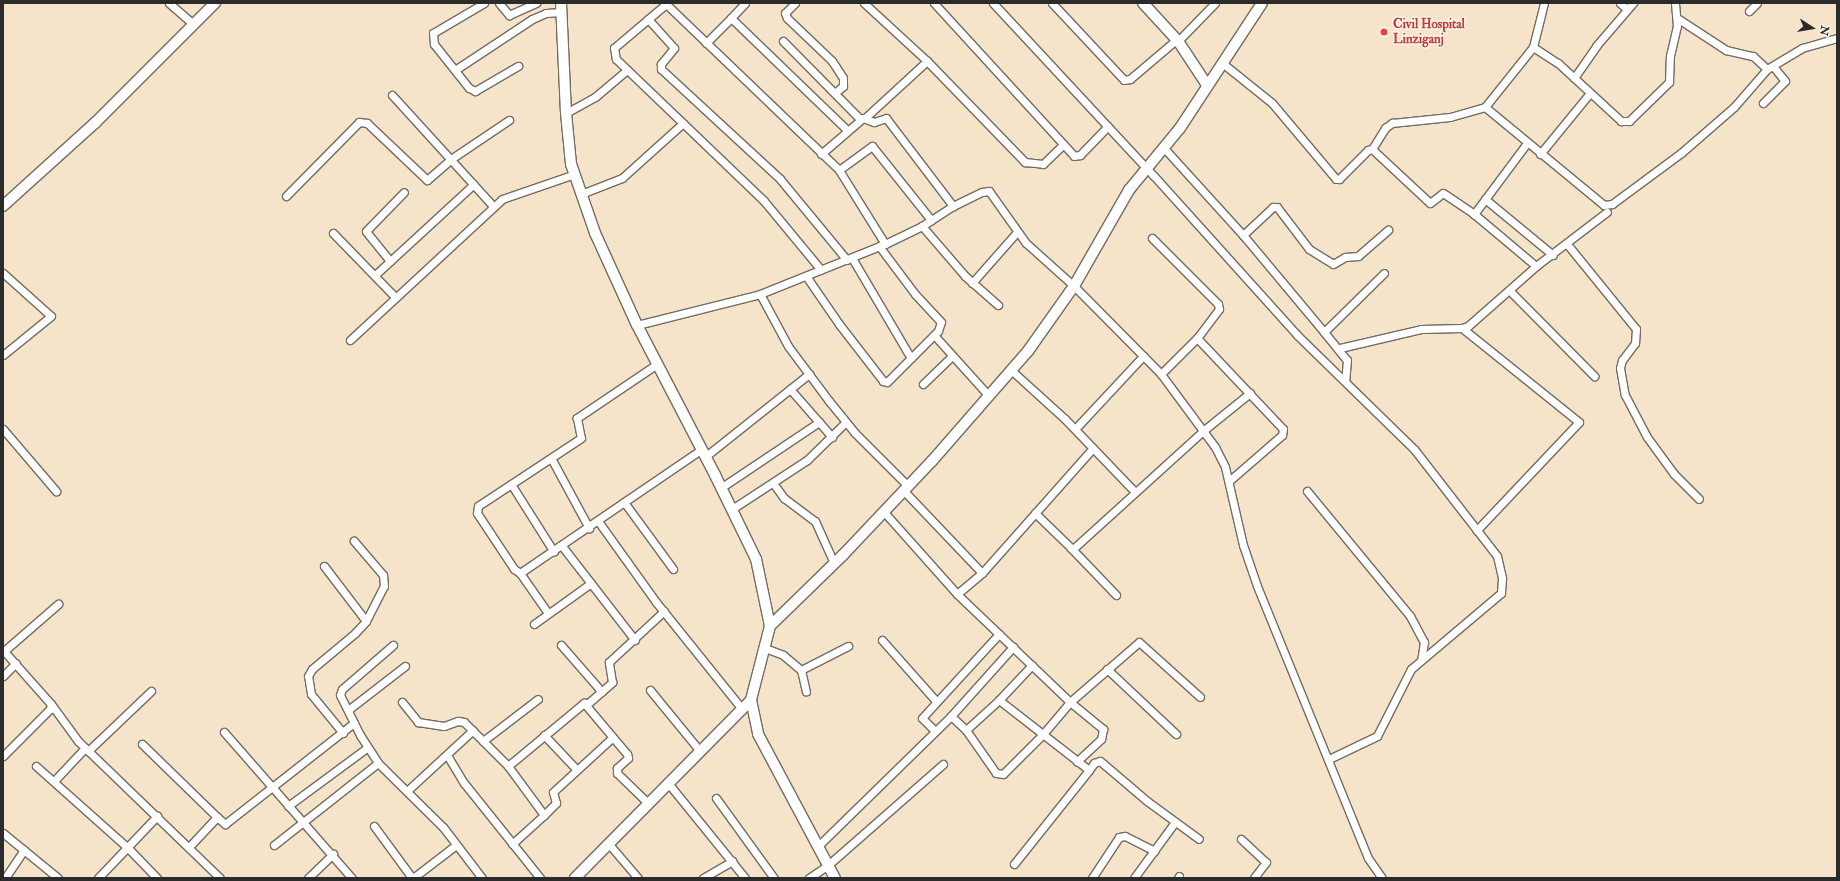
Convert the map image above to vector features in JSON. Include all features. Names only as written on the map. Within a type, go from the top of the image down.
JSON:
[{"type":"street","points":[[169,3],[193,24]]},
{"type":"street","points":[[3,206],[90,128],[215,3]]},
{"type":"street","points":[[484,3],[433,33],[434,44],[469,88],[475,90],[518,66]]},
{"type":"street","points":[[499,3],[509,15],[536,3]]},
{"type":"street","points":[[706,43],[745,3]]},
{"type":"street","points":[[795,3],[785,13],[832,61],[843,78],[844,86],[836,92]]},
{"type":"street","points":[[864,3],[927,61],[1025,162],[1043,164],[1063,145]]},
{"type":"street","points":[[934,3],[1074,156],[1078,156],[1108,126]]},
{"type":"street","points":[[993,3],[1148,169],[1297,335],[1414,449],[1497,556],[1502,578],[1501,593],[1411,669],[1377,736],[1329,759]]},
{"type":"street","points":[[1052,3],[1124,80],[1130,79],[1177,40],[1215,3]]},
{"type":"street","points":[[1143,3],[1177,40],[1207,86]]},
{"type":"street","points":[[770,626],[884,512],[1011,370],[1074,286],[1129,190],[1164,148],[1262,3]]},
{"type":"street","points":[[1222,62],[1272,103],[1336,179],[1339,179],[1368,150],[1372,149],[1384,128],[1392,123],[1450,117],[1485,107],[1533,46],[1544,3]]},
{"type":"street","points":[[1620,3],[1627,9]]},
{"type":"street","points":[[1574,78],[1596,46],[1633,3]]},
{"type":"street","points":[[1533,46],[1558,63],[1621,122],[1629,121],[1669,82],[1670,56],[1677,18],[1675,3]]},
{"type":"street","points":[[1749,11],[1757,3]]},
{"type":"street","points":[[806,276],[883,381],[887,382],[940,328],[941,322],[914,294],[882,245],[838,170],[665,4],[614,48],[616,59],[764,201],[821,270]]},
{"type":"street","points":[[455,70],[532,19],[561,7],[566,113],[575,174],[581,194],[595,233],[636,325],[722,487],[756,559],[770,626],[751,700],[758,734],[835,878]]},
{"type":"street","points":[[731,18],[847,130]]},
{"type":"street","points":[[1677,18],[1726,50],[1753,56],[1785,81],[1763,103]]},
{"type":"street","points":[[648,19],[674,48],[662,64],[661,69],[780,179],[850,259],[911,358]]},
{"type":"street","points":[[1485,107],[1594,198],[1604,205],[1612,204],[1681,152],[1734,107],[1770,68],[1802,48],[1837,38]]},
{"type":"street","points":[[783,41],[863,118],[874,122],[881,118],[889,119],[953,206]]},
{"type":"street","points":[[821,154],[927,61]]},
{"type":"street","points":[[566,113],[595,97],[627,70]]},
{"type":"street","points":[[1540,154],[1590,93]]},
{"type":"street","points":[[392,95],[494,206]]},
{"type":"street","points":[[286,196],[359,122],[367,123],[425,180],[429,180],[451,159],[509,120]]},
{"type":"street","points":[[581,194],[622,178],[683,123]]},
{"type":"street","points":[[1474,214],[1527,143]]},
{"type":"street","points":[[838,170],[872,146],[931,220]]},
{"type":"street","points":[[1164,148],[1243,235],[1324,332],[1340,348],[1347,360],[1345,381]]},
{"type":"street","points":[[1372,149],[1430,203],[1443,193],[1474,214],[1536,266]]},
{"type":"street","points":[[350,340],[494,206],[511,194],[575,174]]},
{"type":"street","points":[[375,275],[474,184]]},
{"type":"street","points":[[636,325],[760,294],[882,245],[922,226],[953,206],[982,192],[989,191],[1017,232],[1045,262],[1074,286],[1144,356],[1161,374],[1204,430],[1225,467],[1243,545],[1257,586],[1329,759],[1368,858],[1382,878]]},
{"type":"street","points":[[390,260],[366,230],[404,192]]},
{"type":"street","points":[[1485,199],[1553,255]]},
{"type":"street","points":[[1243,235],[1273,207],[1277,207],[1309,248],[1333,264],[1345,256],[1358,256],[1388,230]]},
{"type":"street","points":[[1340,348],[1421,329],[1462,328],[1510,291],[1536,266],[1553,255],[1607,212]]},
{"type":"street","points":[[922,226],[972,283],[998,305]]},
{"type":"street","points":[[972,283],[1017,232]]},
{"type":"street","points":[[333,233],[395,297]]},
{"type":"street","points":[[1152,238],[1218,304],[1218,313],[1161,374]]},
{"type":"street","points":[[1567,244],[1636,329],[1635,343],[1622,360],[1620,368],[1625,394],[1647,437],[1674,474],[1699,499]]},
{"type":"street","points":[[3,273],[51,316],[3,355]]},
{"type":"street","points":[[1324,332],[1384,273]]},
{"type":"street","points":[[1510,291],[1594,376]]},
{"type":"street","points":[[760,294],[778,329],[809,374],[846,422],[982,573]]},
{"type":"street","points":[[1462,328],[1579,422],[1477,530]]},
{"type":"street","points":[[934,335],[989,396]]},
{"type":"street","points":[[1196,338],[1281,425],[1284,432],[1228,481]]},
{"type":"street","points":[[923,384],[952,356]]},
{"type":"street","points":[[1075,429],[1144,356]]},
{"type":"street","points":[[548,613],[520,572],[514,569],[477,508],[581,438],[577,418],[657,364]]},
{"type":"street","points":[[1011,370],[1075,429],[1135,492]]},
{"type":"street","points":[[520,572],[554,552],[624,502],[704,452],[809,374]]},
{"type":"street","points":[[790,389],[832,437]]},
{"type":"street","points":[[1071,548],[1074,548],[1204,430],[1250,393]]},
{"type":"street","points":[[722,487],[819,422]]},
{"type":"street","points":[[732,509],[807,460],[846,422]]},
{"type":"street","points":[[3,429],[56,491]]},
{"type":"street","points":[[957,594],[982,573],[1093,448]]},
{"type":"street","points":[[550,458],[589,528]]},
{"type":"street","points":[[773,483],[784,498],[815,521],[834,563]]},
{"type":"street","points":[[511,484],[554,552]]},
{"type":"street","points":[[1307,491],[1410,616],[1424,642],[1421,660]]},
{"type":"street","points":[[624,502],[672,568]]},
{"type":"street","points":[[884,512],[957,594],[1070,702],[1103,729],[1100,739],[1077,761]]},
{"type":"street","points":[[1035,513],[1116,595]]},
{"type":"street","points":[[598,521],[664,611],[742,709]]},
{"type":"street","points":[[342,732],[311,694],[308,676],[312,669],[355,633],[366,621],[385,581],[383,575],[354,541]]},
{"type":"street","points":[[562,546],[635,640]]},
{"type":"street","points":[[324,566],[366,621]]},
{"type":"street","points":[[534,624],[590,583]]},
{"type":"street","points":[[58,604],[4,651],[51,704],[87,750],[220,878]]},
{"type":"street","points":[[508,766],[581,704],[586,705],[602,692],[613,679],[609,662],[635,640],[664,611]]},
{"type":"street","points":[[935,731],[922,718],[999,634]]},
{"type":"street","points":[[882,640],[936,701]]},
{"type":"street","points":[[951,716],[966,730],[996,773],[1000,775],[1043,734],[1070,702],[1138,642],[1200,698]]},
{"type":"street","points":[[393,645],[342,689],[340,695],[354,724],[378,763],[408,790],[456,845],[482,878]]},
{"type":"street","points":[[561,645],[602,692]]},
{"type":"street","points":[[801,670],[848,646]]},
{"type":"street","points":[[818,846],[951,716],[1013,647]]},
{"type":"street","points":[[765,648],[791,660],[801,670],[806,691]]},
{"type":"street","points":[[3,676],[16,663]]},
{"type":"street","points":[[348,710],[405,666]]},
{"type":"street","points":[[966,730],[999,700],[1032,666]]},
{"type":"street","points":[[1107,669],[1176,734]]},
{"type":"street","points":[[650,690],[700,751]]},
{"type":"street","points":[[54,781],[151,691]]},
{"type":"street","points":[[483,741],[538,699]]},
{"type":"street","points":[[575,878],[751,700]]},
{"type":"street","points":[[999,700],[1089,770]]},
{"type":"street","points":[[402,702],[418,722],[444,726],[462,721],[473,730],[508,766],[544,815]]},
{"type":"street","points":[[3,756],[50,709],[51,704]]},
{"type":"street","points":[[586,705],[628,757],[617,768],[617,773],[648,803]]},
{"type":"street","points":[[142,744],[225,824],[270,787],[354,724]]},
{"type":"street","points":[[408,790],[473,730]]},
{"type":"street","points":[[224,732],[270,787],[333,854],[352,878]]},
{"type":"street","points":[[544,735],[577,770]]},
{"type":"street","points":[[512,844],[557,802],[553,792],[613,737]]},
{"type":"street","points":[[288,806],[368,746]]},
{"type":"street","points":[[447,755],[459,777],[540,878]]},
{"type":"street","points":[[1014,864],[1094,763],[1100,761],[1147,801],[1199,840]]},
{"type":"street","points":[[274,845],[378,763]]},
{"type":"street","points":[[809,878],[828,865],[943,764]]},
{"type":"street","points":[[36,766],[128,848],[157,878]]},
{"type":"street","points":[[668,783],[745,878]]},
{"type":"street","points":[[716,798],[774,878]]},
{"type":"street","points":[[98,878],[157,816]]},
{"type":"street","points":[[189,847],[217,817]]},
{"type":"street","points":[[1134,878],[1175,822]]},
{"type":"street","points":[[374,826],[413,878],[456,845]]},
{"type":"street","points":[[3,832],[58,878]]},
{"type":"street","points":[[1092,878],[1120,836],[1125,836],[1154,850]]},
{"type":"street","points":[[1240,839],[1266,862],[1254,878]]},
{"type":"street","points":[[608,843],[638,878]]},
{"type":"street","points":[[5,878],[24,850]]},
{"type":"street","points":[[308,878],[333,854]]},
{"type":"street","points":[[703,878],[732,861]]},
{"type":"place","name":"Civil Hospital Linziganj","points":[[1384,32]]}]
